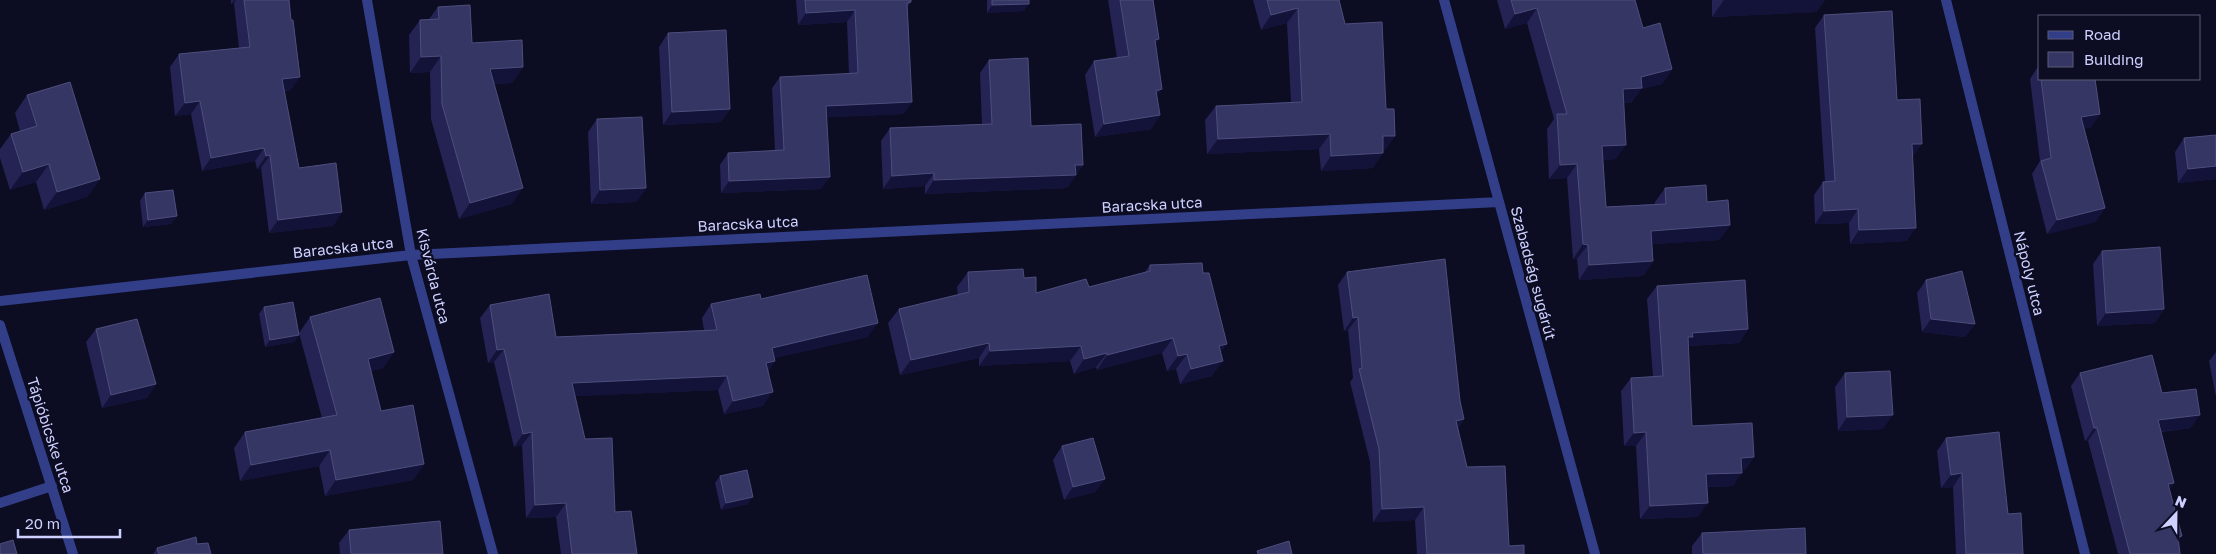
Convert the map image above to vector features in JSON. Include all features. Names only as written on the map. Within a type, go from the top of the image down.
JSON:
[{"type":"street","name":"Kisvárda utca","points":[[367,0],[411,255],[494,554]]},
{"type":"street","name":"Szabadság sugárút","points":[[1444,0],[1595,554]]},
{"type":"street","name":"Nápoly utca","points":[[1946,0],[2085,554]]},
{"type":"street","name":"Baracska utca","points":[[0,301],[411,255],[1499,202]]},
{"type":"street","name":"Tápióbicske utca","points":[[0,325],[72,554]]},
{"type":"street","points":[[0,503],[52,486]]},
{"type":"building","points":[[244,0],[289,0],[300,77],[282,79],[299,168],[336,163],[342,212],[278,220],[270,155],[266,156],[264,148],[211,158],[200,101],[185,103],[179,54],[250,47]]},
{"type":"building","points":[[805,0],[911,0],[911,2],[907,3],[912,102],[826,106],[830,177],[729,181],[728,153],[784,150],[780,77],[858,73],[855,10],[806,13]]},
{"type":"building","points":[[992,0],[1029,0],[1029,4],[992,5]]},
{"type":"building","points":[[1120,0],[1153,0],[1159,39],[1155,40],[1162,89],[1156,91],[1160,115],[1104,124],[1094,61],[1129,56]]},
{"type":"building","points":[[1267,0],[1339,0],[1345,24],[1382,22],[1386,109],[1394,109],[1395,136],[1383,136],[1383,153],[1331,156],[1330,134],[1218,139],[1216,106],[1302,102],[1298,8],[1271,15]]},
{"type":"building","points":[[1511,0],[1635,0],[1643,28],[1660,23],[1672,69],[1641,77],[1642,88],[1623,89],[1626,145],[1602,146],[1606,207],[1666,204],[1665,188],[1706,185],[1707,202],[1728,200],[1730,225],[1651,231],[1653,261],[1589,265],[1588,245],[1583,244],[1577,164],[1560,165],[1557,114],[1567,114],[1537,8],[1515,14]]},
{"type":"building","points":[[470,5],[472,43],[522,40],[523,67],[490,69],[523,188],[470,203],[442,104],[441,56],[421,57],[420,20],[439,19],[438,7]]},
{"type":"building","points":[[1892,11],[1897,100],[1920,99],[1922,144],[1912,144],[1916,228],[1859,230],[1858,209],[1824,211],[1823,182],[1835,181],[1824,15]]},
{"type":"building","points":[[726,30],[730,109],[672,112],[668,33]]},
{"type":"building","points":[[1028,58],[1031,126],[1081,124],[1083,165],[1075,165],[1076,175],[934,180],[934,173],[892,176],[890,128],[992,124],[989,60]]},
{"type":"building","points":[[2041,80],[2095,80],[2100,114],[2081,117],[2105,208],[2057,220],[2041,161],[2051,158]]},
{"type":"building","points":[[70,82],[100,179],[57,192],[49,164],[23,172],[11,134],[37,126],[27,95]]},
{"type":"building","points":[[642,117],[646,188],[600,190],[597,119]]},
{"type":"building","points":[[2216,135],[2216,166],[2188,169],[2184,138]]},
{"type":"building","points":[[173,190],[177,216],[148,220],[145,193]]},
{"type":"building","points":[[2160,247],[2164,309],[2106,313],[2102,251]]},
{"type":"building","points":[[1445,259],[1460,401],[1464,419],[1456,421],[1467,467],[1505,466],[1509,546],[1524,545],[1524,554],[1427,554],[1424,507],[1382,509],[1379,449],[1359,369],[1362,368],[1358,317],[1353,318],[1347,272]]},
{"type":"building","points":[[1202,263],[1203,273],[1209,273],[1227,344],[1219,346],[1223,361],[1191,369],[1187,354],[1178,356],[1173,338],[1084,359],[1081,346],[990,351],[989,343],[911,360],[899,309],[969,292],[968,272],[1023,269],[1024,278],[1036,277],[1036,293],[1086,279],[1089,287],[1150,271],[1150,265]]},
{"type":"building","points":[[1962,271],[1975,324],[1931,319],[1926,280]]},
{"type":"building","points":[[867,275],[878,323],[772,348],[775,361],[766,363],[773,392],[733,401],[727,376],[572,383],[585,439],[612,438],[615,512],[631,511],[637,554],[572,554],[566,503],[535,505],[532,432],[523,434],[504,349],[497,350],[490,305],[549,294],[556,337],[717,330],[711,304],[760,294],[761,299]]},
{"type":"building","points":[[1745,280],[1748,329],[1692,333],[1693,337],[1688,337],[1692,426],[1752,423],[1754,457],[1741,458],[1742,473],[1706,474],[1708,503],[1650,506],[1646,432],[1634,433],[1631,378],[1663,376],[1657,286]]},
{"type":"building","points":[[380,298],[394,352],[368,359],[381,411],[413,405],[424,464],[336,480],[330,450],[251,465],[245,432],[337,415],[310,317]]},
{"type":"building","points":[[293,302],[299,335],[270,340],[264,307]]},
{"type":"building","points":[[137,319],[156,384],[111,395],[96,329]]},
{"type":"building","points":[[2152,355],[2162,393],[2196,389],[2200,415],[2158,420],[2174,483],[2168,484],[2182,536],[2178,537],[2180,554],[2130,554],[2097,428],[2094,428],[2080,373]]},
{"type":"building","points":[[1890,371],[1893,415],[1847,417],[1845,373]]},
{"type":"building","points":[[1999,432],[2008,514],[2021,513],[2023,554],[1966,554],[1962,473],[1951,475],[1946,438]]},
{"type":"building","points":[[1093,438],[1105,479],[1073,487],[1062,446]]},
{"type":"building","points":[[747,470],[753,497],[726,503],[720,476]]},
{"type":"building","points":[[440,521],[443,554],[351,554],[349,530]]},
{"type":"building","points":[[1805,528],[1806,554],[1703,554],[1702,533]]},
{"type":"building","points":[[196,537],[197,544],[208,543],[211,554],[159,554],[157,548]]},
{"type":"building","points":[[13,540],[17,554],[0,554],[0,544]]},
{"type":"building","points":[[1289,541],[1292,554],[1258,554],[1257,551]]}]
